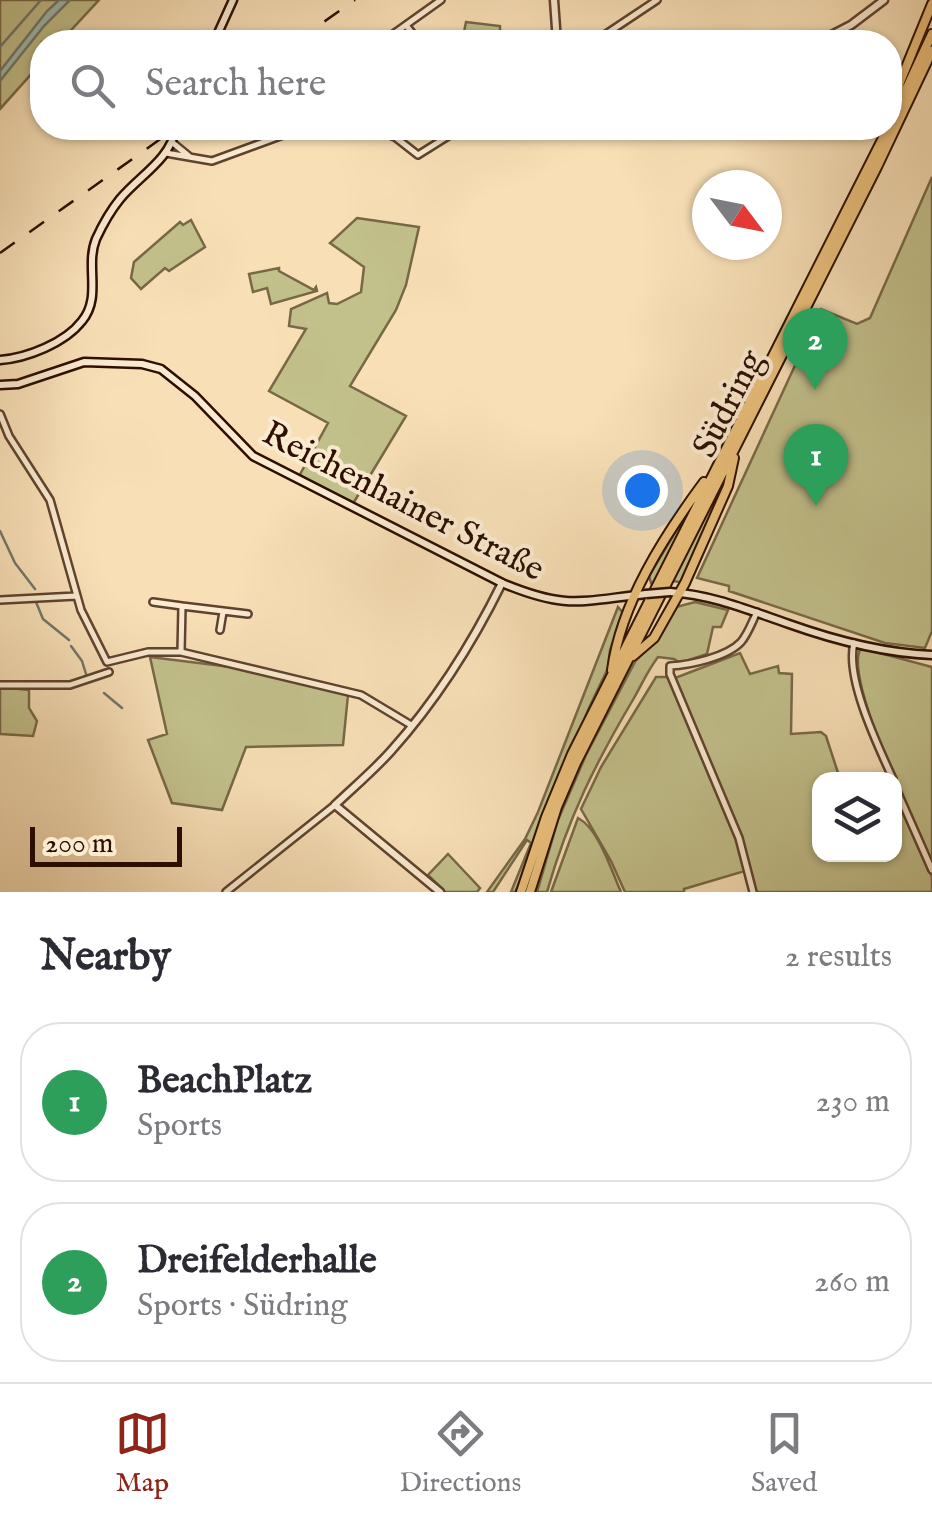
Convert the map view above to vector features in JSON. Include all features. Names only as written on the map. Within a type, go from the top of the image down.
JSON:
[{"type":"main road","points":[[219,30],[233,0]]},
{"type":"main road","points":[[554,0],[556,30]]},
{"type":"main road","points":[[841,30],[884,0]]},
{"type":"main road","points":[[902,77],[932,4]]},
{"type":"main road","name":"Südring","points":[[902,98],[932,34]]},
{"type":"main road","name":"Südring","points":[[902,112],[932,51]]},
{"type":"main road","points":[[922,72],[932,62]]},
{"type":"main road","name":"Südring","points":[[521,892],[557,788],[882,140]]},
{"type":"main road","name":"Südring","points":[[530,892],[567,783],[888,140]]},
{"type":"main road","points":[[0,360],[44,347],[80,324],[89,311],[93,292],[91,259],[96,240],[120,200],[166,154],[173,141]]},
{"type":"main road","name":"Reichenhainer Straße","points":[[0,386],[18,384],[80,362],[151,365],[187,388],[253,456],[502,583],[539,598],[591,603],[674,592],[713,597],[854,643],[932,655]]},
{"type":"main road","points":[[626,663],[654,638],[728,486],[737,444]]},
{"type":"main road","points":[[609,680],[616,646],[664,544],[719,463]]},
{"type":"main road","points":[[440,892],[335,804],[392,750],[411,725],[476,633],[502,583]]},
{"type":"street","points":[[399,30],[441,0]]},
{"type":"street","points":[[612,30],[657,0]]},
{"type":"street","points":[[406,25],[410,30]]},
{"type":"street","points":[[166,154],[212,162],[270,140]]},
{"type":"street","points":[[400,140],[422,154],[444,140]]},
{"type":"street","points":[[173,141],[192,159]]},
{"type":"street","points":[[0,414],[9,436],[50,500],[77,596],[107,662],[148,652],[181,652],[361,695],[411,725]]},
{"type":"street","points":[[0,600],[77,596]]},
{"type":"street","points":[[153,602],[248,614]]},
{"type":"street","points":[[181,652],[182,606]]},
{"type":"street","points":[[220,630],[223,612]]},
{"type":"street","points":[[753,892],[738,838],[670,666],[734,648],[744,639],[757,612]]},
{"type":"street","points":[[854,643],[852,653],[862,697],[890,772]]},
{"type":"street","points":[[0,685],[70,685],[109,672]]},
{"type":"street","points":[[902,801],[932,870]]},
{"type":"street","points":[[226,892],[335,804]]},
{"type":"shaded area","points":[[0,0],[99,0],[71,30],[30,30],[30,75],[0,109]]},
{"type":"shaded area","points":[[466,22],[500,26],[500,30],[464,30]]},
{"type":"shaded area","points":[[932,177],[932,631],[925,648],[885,643],[697,578],[821,309],[857,324],[870,318]]},
{"type":"shaded area","points":[[357,218],[419,227],[396,310],[350,386],[406,416],[351,507],[297,480],[328,423],[269,391],[306,329],[289,326],[291,309],[327,293],[329,303],[337,304],[361,292],[364,267],[330,243]]},
{"type":"shaded area","points":[[191,220],[205,247],[169,271],[165,268],[141,289],[131,278],[134,262],[180,222],[183,225]]},
{"type":"shaded area","points":[[279,268],[317,291],[271,304],[267,288],[253,292],[249,274]]},
{"type":"shaded area","points":[[729,466],[729,475],[684,577],[680,582],[671,581]]},
{"type":"shaded area","points":[[699,493],[655,582],[651,583],[649,576]]},
{"type":"shaded area","points":[[695,602],[728,610],[721,627],[713,627],[707,654],[680,663],[658,657],[654,662],[584,792],[547,892],[537,892],[558,820],[586,755],[636,660],[658,639],[676,607]]},
{"type":"shaded area","points":[[618,607],[624,614],[610,650],[608,668],[523,877],[515,892],[511,892],[531,843],[527,840],[493,892],[487,892],[525,839],[538,812]]},
{"type":"shaded area","points":[[861,648],[932,667],[932,866],[902,798],[902,772],[891,772],[871,720],[858,664]]},
{"type":"shaded area","points":[[740,653],[750,674],[778,666],[779,673],[792,674],[791,734],[821,732],[826,736],[838,772],[812,772],[812,862],[902,862],[902,806],[932,877],[932,892],[755,892],[741,838],[675,678]]},
{"type":"shaded area","points":[[150,657],[247,669],[348,695],[343,745],[246,747],[222,810],[172,803],[148,740],[167,734]]},
{"type":"shaded area","points":[[656,677],[669,677],[737,839],[745,871],[684,892],[625,892],[581,809],[601,767]]},
{"type":"shaded area","points":[[0,687],[29,690],[29,708],[37,721],[33,736],[0,734]]},
{"type":"shaded area","points":[[578,818],[598,840],[621,892],[551,892]]},
{"type":"shaded area","points":[[448,854],[480,888],[477,892],[445,892],[428,875]]},
{"type":"water","points":[[59,0],[70,0],[41,30],[32,30]]},
{"type":"water","points":[[30,33],[30,44],[0,81],[0,71]]},
{"type":"waterway","points":[[0,47],[41,0]]},
{"type":"waterway","points":[[0,531],[15,563],[35,589]]},
{"type":"waterway","points":[[36,602],[43,619],[69,640]]},
{"type":"waterway","points":[[71,646],[86,674]]},
{"type":"waterway","points":[[104,693],[122,708]]},
{"type":"railway","points":[[312,30],[355,0]]},
{"type":"railway","points":[[0,253],[159,140]]},
{"type":"place","name":"Dreifelderhalle","points":[[815,390]]},
{"type":"place","name":"BeachPlatz","points":[[816,506]]}]
